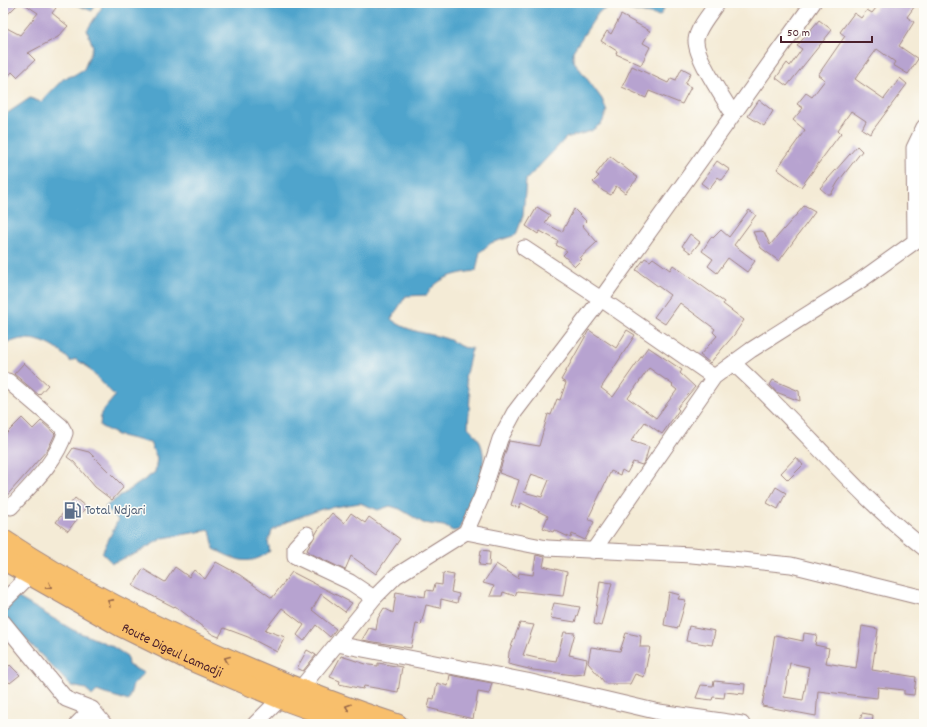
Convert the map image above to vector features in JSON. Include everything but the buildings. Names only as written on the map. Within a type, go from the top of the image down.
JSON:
[{"type":"main road","points":[[3,539],[30,557],[129,613],[188,642],[300,689],[398,724]]},
{"type":"main road","name":"Route Digeul Lamadji","points":[[3,560],[121,627],[184,658],[280,699],[349,724]]},
{"type":"street","points":[[717,3],[699,30],[696,40],[712,80],[733,114]]},
{"type":"street","points":[[300,689],[374,598],[396,576],[466,532],[482,496],[500,439],[514,413],[601,299],[813,3]]},
{"type":"street","points":[[593,551],[714,377],[733,363],[857,283],[920,238],[914,148],[924,127]]},
{"type":"street","points":[[524,248],[714,377]]},
{"type":"street","points":[[733,363],[783,410],[809,441],[841,472],[924,548]]},
{"type":"street","points":[[3,381],[8,381],[61,426],[66,433],[63,441],[39,476],[11,507]]},
{"type":"street","points":[[466,532],[547,548],[692,555],[791,565],[924,598]]},
{"type":"street","points":[[307,534],[295,547],[295,556],[350,582],[374,598]]},
{"type":"street","points":[[3,602],[30,575]]},
{"type":"street","points":[[3,622],[66,699],[92,709],[104,724]]},
{"type":"street","points":[[337,644],[527,681],[660,712],[742,724]]},
{"type":"street","points":[[255,724],[280,699]]},
{"type":"street","points":[[77,724],[92,709]]},
{"type":"water","points":[[72,3],[96,3],[92,11]]},
{"type":"water","points":[[99,3],[667,3],[660,16],[629,10],[617,4],[599,12],[573,51],[573,60],[602,99],[607,111],[602,123],[591,131],[566,138],[526,180],[523,216],[516,235],[491,243],[480,252],[476,271],[448,277],[436,284],[427,295],[406,296],[391,319],[412,330],[442,337],[462,347],[472,348],[465,378],[470,396],[468,427],[480,442],[483,453],[483,464],[482,475],[474,498],[459,530],[453,531],[444,526],[423,523],[400,509],[390,506],[378,510],[360,503],[322,509],[286,522],[272,531],[268,542],[270,551],[255,559],[235,559],[214,549],[210,530],[163,538],[137,553],[112,563],[102,553],[118,520],[105,507],[155,472],[157,458],[150,443],[117,435],[100,426],[101,413],[115,396],[85,365],[75,359],[71,362],[61,352],[43,342],[29,339],[21,339],[10,342],[3,341],[3,116],[30,98],[41,102],[63,79],[84,69],[93,47],[87,30],[102,7]]},
{"type":"water","points":[[17,597],[73,630],[110,645],[127,656],[128,665],[144,673],[133,685],[128,701],[97,691],[92,696],[86,689],[71,686],[3,616],[3,608]]},
{"type":"place","name":"Total Ndjari","points":[[72,511]]}]
